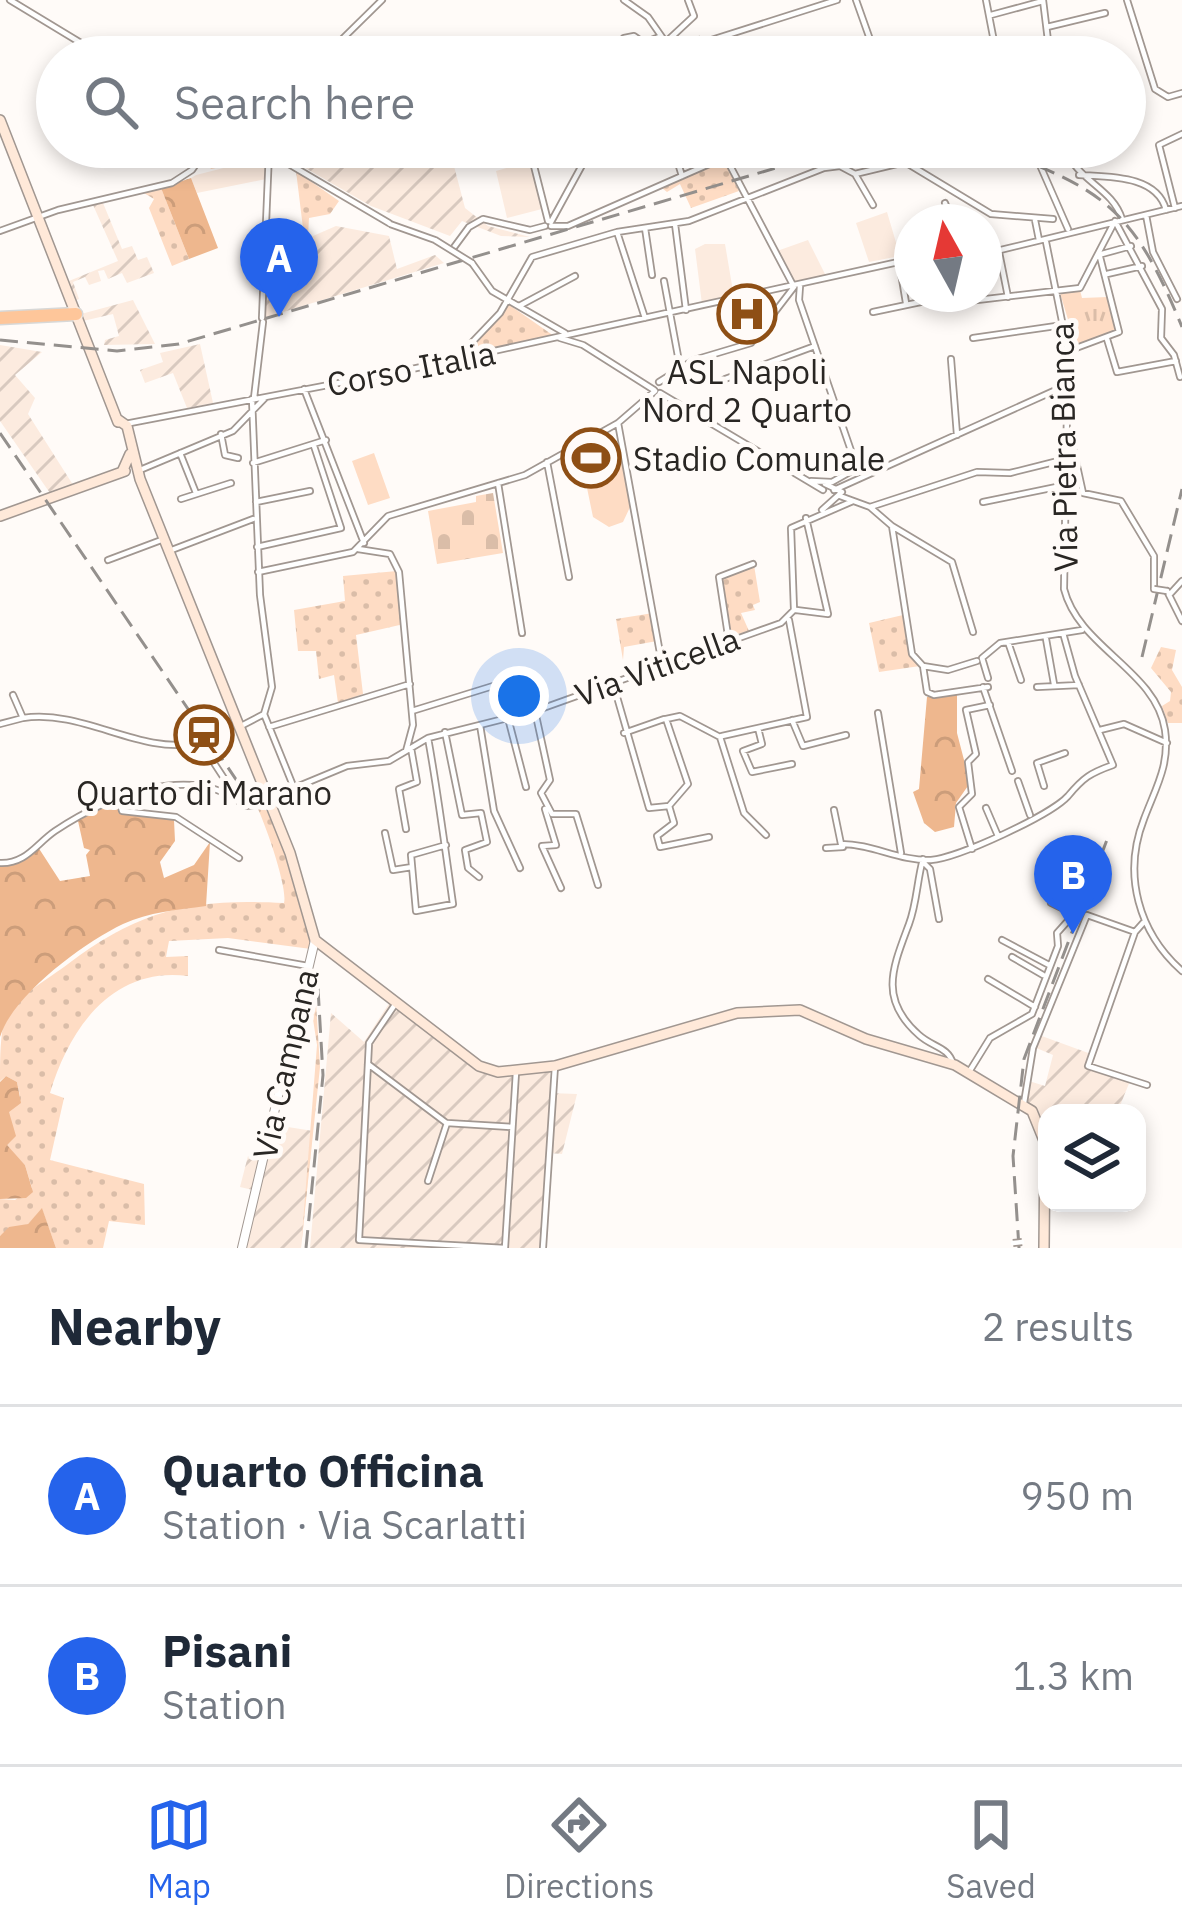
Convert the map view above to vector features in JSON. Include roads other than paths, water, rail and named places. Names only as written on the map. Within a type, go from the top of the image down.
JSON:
[{"type":"highway","points":[[0,316],[34,316],[72,308]]},
{"type":"main road","name":"Via Campana","points":[[0,120],[72,308],[125,426],[134,468],[296,870],[315,940]]},
{"type":"main road","points":[[3,511],[134,468]]},
{"type":"main road","points":[[315,940],[479,1066],[516,1072],[555,1066],[714,1019],[785,1009],[953,1064],[1024,1103],[1038,1118],[1045,1143],[1044,1248]]},
{"type":"street","points":[[10,0],[69,36]]},
{"type":"street","points":[[345,36],[382,0]]},
{"type":"street","points":[[624,0],[648,17],[658,36]]},
{"type":"street","points":[[672,36],[694,16],[688,0]]},
{"type":"street","points":[[712,36],[836,0]]},
{"type":"street","points":[[856,0],[869,36]]},
{"type":"street","points":[[986,0],[993,36]]},
{"type":"street","points":[[1127,0],[1138,36]]},
{"type":"street","points":[[989,16],[1043,1],[1048,36]]},
{"type":"street","points":[[793,2],[795,11]]},
{"type":"street","points":[[1047,27],[1105,13]]},
{"type":"street","points":[[1146,60],[1155,89],[1168,97],[1182,93]]},
{"type":"street","points":[[1002,251],[1068,231],[1179,207],[1159,145],[1182,134]]},
{"type":"street","points":[[0,231],[172,183],[193,168]]},
{"type":"street","points":[[238,727],[265,714],[272,687],[258,572],[253,463],[268,168]]},
{"type":"street","points":[[296,168],[390,224],[454,246],[492,291],[570,335],[782,290],[796,292],[894,263]]},
{"type":"street","points":[[534,168],[549,224],[558,230],[704,168]]},
{"type":"street","points":[[454,246],[469,226],[491,218],[530,230],[549,224],[580,168]]},
{"type":"street","points":[[680,168],[683,178]]},
{"type":"street","points":[[730,168],[796,292],[857,468],[828,507]]},
{"type":"street","points":[[458,359],[509,298],[532,256],[617,232],[675,224],[824,168]]},
{"type":"street","points":[[836,168],[855,174],[880,168]]},
{"type":"street","points":[[915,168],[987,212],[1053,219]]},
{"type":"street","points":[[1043,168],[1068,231]]},
{"type":"street","points":[[1076,168],[1112,198],[1118,221],[1162,309],[1161,338],[1180,377]]},
{"type":"street","points":[[855,174],[873,205]]},
{"type":"street","points":[[1079,175],[1136,182],[1164,201],[1166,210]]},
{"type":"street","points":[[1145,215],[1154,251],[1177,299]]},
{"type":"street","name":"Via Pietra Bianca","points":[[1035,220],[1066,325],[1069,603],[1080,631]]},
{"type":"street","points":[[1002,298],[1080,287],[1118,221]]},
{"type":"street","points":[[675,224],[686,310]]},
{"type":"street","points":[[645,228],[652,275]]},
{"type":"street","points":[[617,232],[645,319]]},
{"type":"street","points":[[1100,254],[1131,246]]},
{"type":"street","points":[[1068,351],[1119,329],[1100,254]]},
{"type":"street","points":[[1104,275],[1142,266]]},
{"type":"street","points":[[1002,269],[1008,297]]},
{"type":"street","points":[[519,306],[574,277]]},
{"type":"street","points":[[664,281],[680,367]]},
{"type":"street","points":[[782,290],[785,302]]},
{"type":"street","points":[[361,546],[388,516],[498,483],[547,463],[618,423],[680,367],[746,346],[796,292]]},
{"type":"street","points":[[873,312],[894,308]]},
{"type":"street","points":[[547,323],[660,386],[811,482],[869,507],[952,562],[973,632]]},
{"type":"street","points":[[973,338],[1066,325]]},
{"type":"street","points":[[554,338],[555,328]]},
{"type":"street","name":"Corso Italia","points":[[125,426],[570,335]]},
{"type":"street","points":[[1107,338],[1117,372],[1176,361]]},
{"type":"street","points":[[724,379],[815,346]]},
{"type":"street","points":[[951,359],[957,436]]},
{"type":"street","points":[[823,487],[837,490],[1067,385]]},
{"type":"street","points":[[304,389],[361,546]]},
{"type":"street","points":[[1067,412],[1081,490],[1121,501],[1154,556],[1154,589],[1169,592]]},
{"type":"street","points":[[134,468],[180,453],[253,413]]},
{"type":"street","points":[[618,423],[662,664]]},
{"type":"street","points":[[221,434],[225,455],[238,458]]},
{"type":"street","points":[[253,463],[326,440]]},
{"type":"street","points":[[257,547],[341,527],[314,446]]},
{"type":"street","points":[[180,453],[196,493]]},
{"type":"street","points":[[869,507],[977,472],[1010,473],[1066,459]]},
{"type":"street","points":[[547,463],[568,577]]},
{"type":"street","points":[[181,499],[231,483]]},
{"type":"street","points":[[498,483],[522,633]]},
{"type":"street","points":[[983,502],[1066,484]]},
{"type":"street","points":[[255,502],[310,491]]},
{"type":"street","points":[[624,733],[683,717],[720,737],[807,717],[789,620],[794,610],[788,534],[806,518],[852,501]]},
{"type":"street","points":[[108,560],[256,518]]},
{"type":"street","points":[[794,610],[829,614],[806,518]]},
{"type":"street","points":[[892,526],[912,654],[923,666],[929,694],[986,684]]},
{"type":"street","points":[[258,572],[361,546],[390,554],[396,563],[412,710],[408,750],[417,782],[399,788],[406,829]]},
{"type":"street","points":[[729,642],[719,577],[753,564]]},
{"type":"street","points":[[1169,592],[1182,581]]},
{"type":"street","points":[[1169,592],[1182,621]]},
{"type":"street","name":"Via Viticella","points":[[265,714],[292,788],[408,750],[445,732],[535,711],[789,620]]},
{"type":"street","points":[[1012,771],[989,705],[982,658],[1009,642],[1080,631],[1151,695],[1166,743],[1167,764],[1141,826],[1135,878],[1143,923],[1182,971]]},
{"type":"street","points":[[834,810],[841,844],[923,860],[972,849],[998,837],[1068,796],[1086,774],[1114,764],[1079,685],[1063,633]]},
{"type":"street","points":[[1046,639],[1054,684]]},
{"type":"street","points":[[1009,642],[1021,680]]},
{"type":"street","points":[[923,666],[948,670],[976,661]]},
{"type":"street","points":[[412,710],[506,682]]},
{"type":"street","points":[[613,683],[649,808],[669,806],[689,782],[666,719]]},
{"type":"street","points":[[269,727],[410,684]]},
{"type":"street","points":[[1036,687],[1079,685]]},
{"type":"street","points":[[13,695],[22,718]]},
{"type":"street","points":[[972,849],[959,807],[972,794],[968,762],[976,754],[966,710],[989,705]]},
{"type":"street","points":[[535,711],[550,780],[541,793]]},
{"type":"street","points":[[878,713],[901,853]]},
{"type":"street","points":[[0,724],[63,716],[171,748],[197,740],[203,742],[245,806],[268,804]]},
{"type":"street","points":[[508,718],[526,788]]},
{"type":"street","points":[[792,720],[802,746],[846,735]]},
{"type":"street","points":[[480,724],[494,811],[520,868]]},
{"type":"street","points":[[1100,730],[1124,724],[1166,743]]},
{"type":"street","points":[[758,728],[762,744],[743,751],[752,772],[792,764]]},
{"type":"street","points":[[445,732],[462,815],[481,814],[486,824],[487,842],[466,850],[468,868],[478,877]]},
{"type":"street","points":[[720,737],[744,813],[766,835]]},
{"type":"street","points":[[428,738],[446,845],[453,904],[416,910],[411,855],[446,845]]},
{"type":"street","points":[[1044,786],[1037,764],[1065,753]]},
{"type":"street","points":[[1018,781],[1031,817]]},
{"type":"street","points":[[0,862],[19,861],[57,830],[119,797],[186,786],[221,788],[235,796]]},
{"type":"street","points":[[541,793],[552,814],[575,812],[598,885]]},
{"type":"street","points":[[541,793],[556,844],[542,846],[561,888]]},
{"type":"street","points":[[119,797],[119,809],[176,818],[239,858]]},
{"type":"street","points":[[669,806],[674,823],[657,836],[661,847],[709,837]]},
{"type":"street","points":[[986,808],[998,837]]},
{"type":"street","points":[[386,833],[393,870],[412,867]]},
{"type":"street","points":[[826,848],[873,847]]},
{"type":"street","points":[[923,860],[930,869],[939,920]]},
{"type":"street","points":[[923,860],[911,922],[893,964],[890,994],[919,1035],[949,1054],[953,1064]]},
{"type":"street","points":[[968,1072],[990,1038],[1035,1007],[1057,933],[1074,914],[1051,903],[1069,884],[1062,864]]},
{"type":"street","points":[[1024,1103],[1033,1048],[1087,916],[1135,932]]},
{"type":"street","points":[[1143,923],[1135,932],[1088,1064],[1147,1085]]},
{"type":"street","name":"Via Campana","points":[[242,1248],[315,940]]},
{"type":"street","points":[[1002,940],[1049,965]]},
{"type":"street","points":[[219,950],[308,966]]},
{"type":"street","points":[[1012,957],[1046,976]]},
{"type":"street","points":[[988,980],[1035,1007]]},
{"type":"street","points":[[396,1003],[369,1043],[359,1240],[505,1248],[516,1072]]},
{"type":"street","points":[[368,1064],[447,1124],[512,1127]]},
{"type":"street","points":[[543,1248],[555,1066]]},
{"type":"street","points":[[428,1181],[447,1124]]},
{"type":"street","points":[[1014,1244],[1031,1248]]},
{"type":"railway","points":[[0,340],[117,351],[179,344],[776,168]]},
{"type":"railway","points":[[1041,168],[1088,191],[1130,229],[1165,287],[1182,327]]},
{"type":"railway","points":[[0,433],[250,800]]},
{"type":"railway","points":[[1142,657],[1182,489]]},
{"type":"railway","points":[[1019,1248],[1013,1156],[1024,1059],[1108,837]]},
{"type":"railway","points":[[306,1248],[323,1075],[317,971]]},
{"type":"place","name":"ASL Napoli Nord 2 Quarto","points":[[747,314]]},
{"type":"place","name":"Quarto Officina","points":[[279,317]]},
{"type":"place","name":"Stadio Comunale","points":[[591,458]]},
{"type":"place","name":"Quarto di Marano","points":[[204,735]]},
{"type":"place","name":"Pisani","points":[[1073,934]]}]
